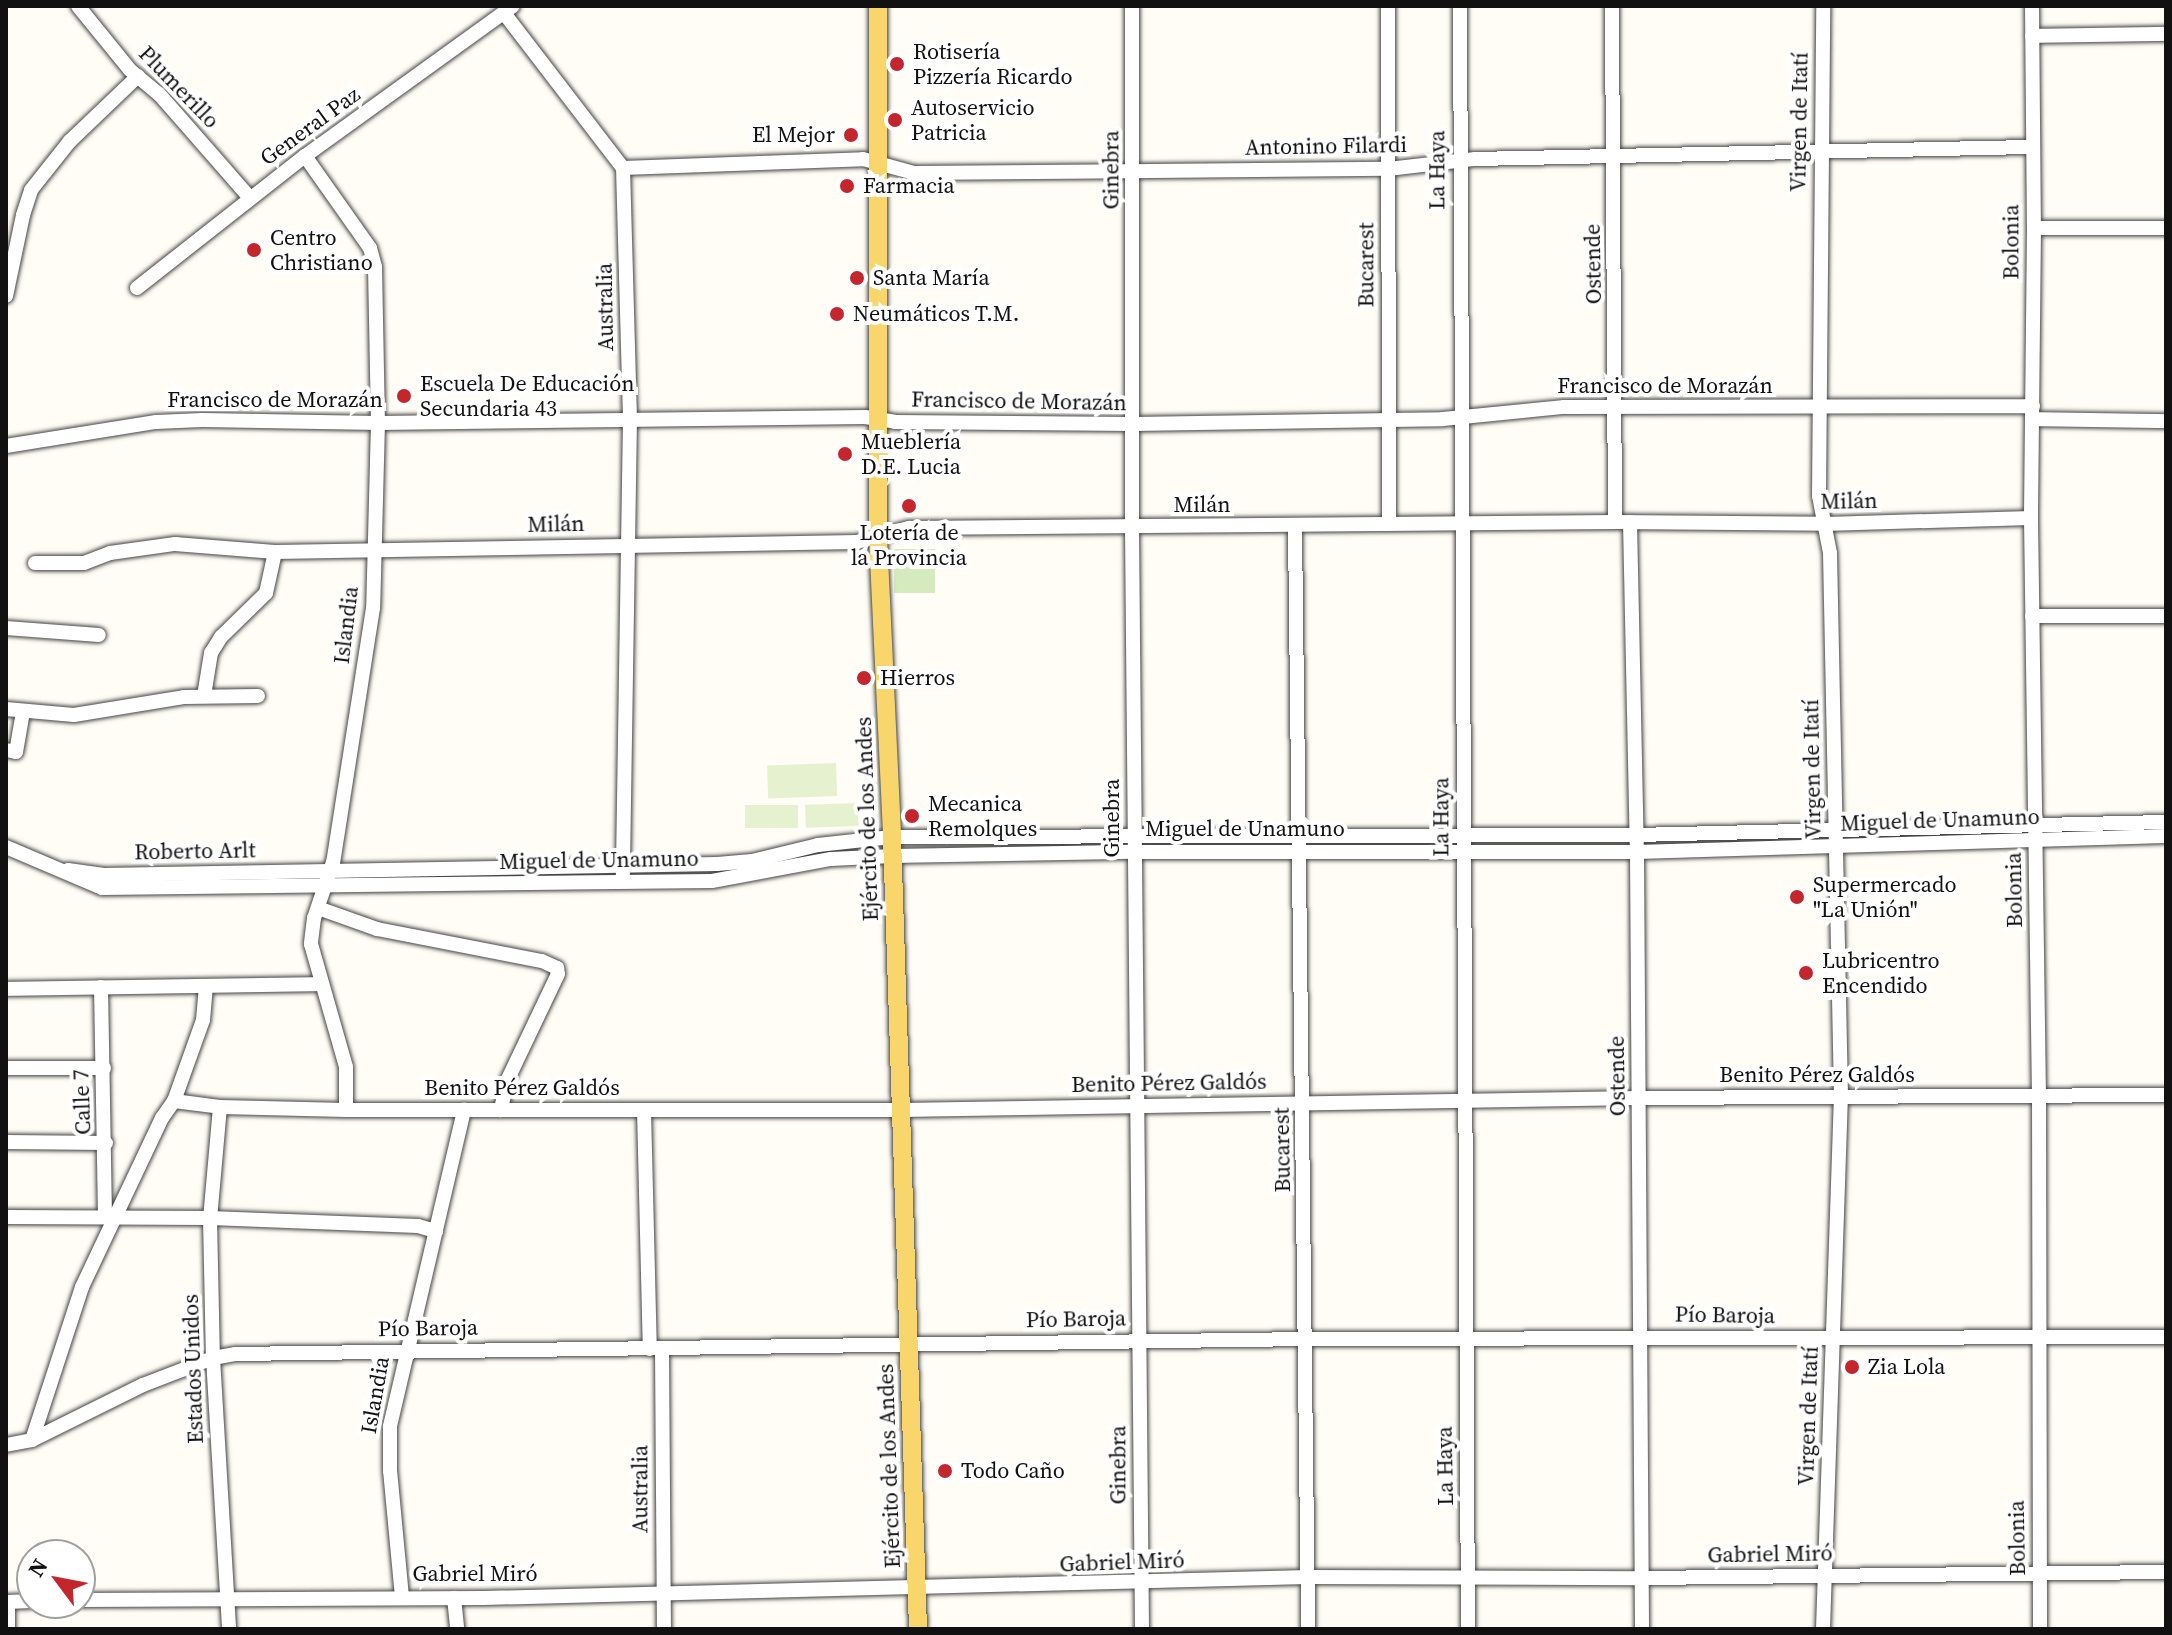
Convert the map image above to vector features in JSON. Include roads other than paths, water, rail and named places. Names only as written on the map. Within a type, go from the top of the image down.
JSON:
[{"type":"main road","name":"Ejército de los Andes","points":[[878,6],[878,537],[893,847],[918,1629]]},
{"type":"street","name":"Plumerillo","points":[[78,6],[250,198]]},
{"type":"street","name":"Ginebra","points":[[1132,6],[1132,528],[1142,1629]]},
{"type":"street","name":"Bucarest","points":[[1388,6],[1389,524]]},
{"type":"street","name":"La Haya","points":[[1460,6],[1458,162],[1463,415],[1462,851],[1468,1629]]},
{"type":"street","name":"Ostende","points":[[1612,6],[1617,407],[1637,852],[1642,1629]]},
{"type":"street","name":"Virgen de Itatí","points":[[1823,6],[1819,496],[1830,553],[1841,1096],[1823,1629]]},
{"type":"street","name":"Bolonia","points":[[2032,6],[2034,228],[2031,518],[2039,1097],[2037,1337],[2040,1629]]},
{"type":"street","points":[[508,9],[623,168]]},
{"type":"street","name":"General Paz","points":[[137,288],[305,156],[508,9]]},
{"type":"street","points":[[2032,36],[2166,34]]},
{"type":"street","points":[[6,296],[31,190],[70,141],[138,76]]},
{"type":"street","name":"Antonino Filardi","points":[[623,168],[852,159],[878,162],[914,173],[1388,169],[1458,162],[1613,156],[1820,154],[2031,147]]},
{"type":"street","name":"Islandia","points":[[305,156],[370,248],[374,260],[378,423],[373,608],[332,870],[318,908],[311,944],[321,984],[332,1008],[346,1067],[346,1110]]},
{"type":"street","name":"Australia","points":[[623,168],[630,419],[623,874]]},
{"type":"street","points":[[2034,228],[2166,228]]},
{"type":"street","name":"Francisco de Morazán","points":[[6,446],[156,422],[261,419],[378,423],[865,417],[880,420],[1133,424],[1389,420],[1617,407],[1818,407],[2032,412],[2166,421]]},
{"type":"street","name":"Milán","points":[[35,563],[84,563],[110,553],[175,544],[275,552],[857,542],[909,528],[1623,522],[1825,524],[2031,518]]},
{"type":"street","name":"Bucarest","points":[[1295,527],[1308,1629]]},
{"type":"street","points":[[204,696],[211,653],[221,637],[266,593],[275,552]]},
{"type":"street","points":[[2032,616],[2166,616]]},
{"type":"street","points":[[6,628],[99,635]]},
{"type":"street","points":[[6,709],[74,715],[204,696],[258,696]]},
{"type":"street","points":[[6,750],[16,752],[23,712]]},
{"type":"street","name":"Miguel de Unamuno","points":[[325,885],[623,874],[736,863],[818,845],[1134,852],[1637,852],[2034,825],[2166,822]]},
{"type":"street","name":"Miguel de Unamuno","points":[[893,847],[1135,835],[1636,835],[2036,840],[2166,836]]},
{"type":"street","name":"Roberto Arlt","points":[[6,847],[60,868],[88,885],[102,888],[325,885]]},
{"type":"street","name":"Roberto Arlt","points":[[60,868],[104,875],[332,870]]},
{"type":"street","name":"Miguel de Unamuno","points":[[332,870],[623,874]]},
{"type":"street","points":[[318,908],[377,929],[542,961],[557,968],[558,974],[507,1081],[501,1110]]},
{"type":"street","points":[[6,989],[321,984]]},
{"type":"street","points":[[32,1440],[73,1310],[111,1216],[174,1101],[203,1020],[206,986]]},
{"type":"street","name":"Calle 7","points":[[101,987],[111,1216]]},
{"type":"street","points":[[6,1068],[104,1068]]},
{"type":"street","name":"Benito Pérez Galdós","points":[[174,1101],[220,1107],[346,1110],[901,1110],[1464,1100],[2166,1095]]},
{"type":"street","name":"Estados Unidos","points":[[220,1107],[210,1218],[213,1358],[229,1629]]},
{"type":"street","name":"Islandia","points":[[402,1597],[389,1438],[406,1350],[464,1110]]},
{"type":"street","name":"Australia","points":[[644,1110],[656,1349],[664,1629]]},
{"type":"street","points":[[6,1142],[106,1143]]},
{"type":"street","points":[[6,1217],[210,1218],[418,1226],[436,1231]]},
{"type":"street","name":"Pío Baroja","points":[[6,1445],[32,1440],[143,1385],[213,1358],[235,1354],[1465,1337],[2166,1337]]},
{"type":"street","name":"Gabriel Miró","points":[[96,1600],[454,1598],[1308,1577],[1643,1578],[2166,1572]]},
{"type":"street","points":[[454,1598],[457,1629]]},
{"type":"street","points":[[7,1602],[8,1629]]},
{"type":"place","name":"Rotisería Pizzería Ricardo","points":[[897,64]]},
{"type":"place","name":"Autoservicio Patricia","points":[[895,120]]},
{"type":"place","name":"El Mejor","points":[[851,135]]},
{"type":"place","name":"Farmacia","points":[[847,186]]},
{"type":"place","name":"Centro Christiano","points":[[254,250]]},
{"type":"place","name":"Santa María","points":[[857,278]]},
{"type":"place","name":"Neumáticos T.M.","points":[[837,314]]},
{"type":"place","name":"Escuela De Educación Secundaria 43","points":[[404,396]]},
{"type":"place","name":"Mueblería D.E. Lucia","points":[[845,454]]},
{"type":"place","name":"Lotería de la Provincia","points":[[909,506]]},
{"type":"place","name":"Hierros","points":[[864,678]]},
{"type":"place","name":"Mecanica Remolques","points":[[912,816]]},
{"type":"place","name":"Supermercado \"La Unión\"","points":[[1797,897]]},
{"type":"place","name":"Lubricentro Encendido","points":[[1806,973]]},
{"type":"place","name":"Zia Lola","points":[[1852,1367]]},
{"type":"place","name":"Todo Caño","points":[[945,1471]]}]
